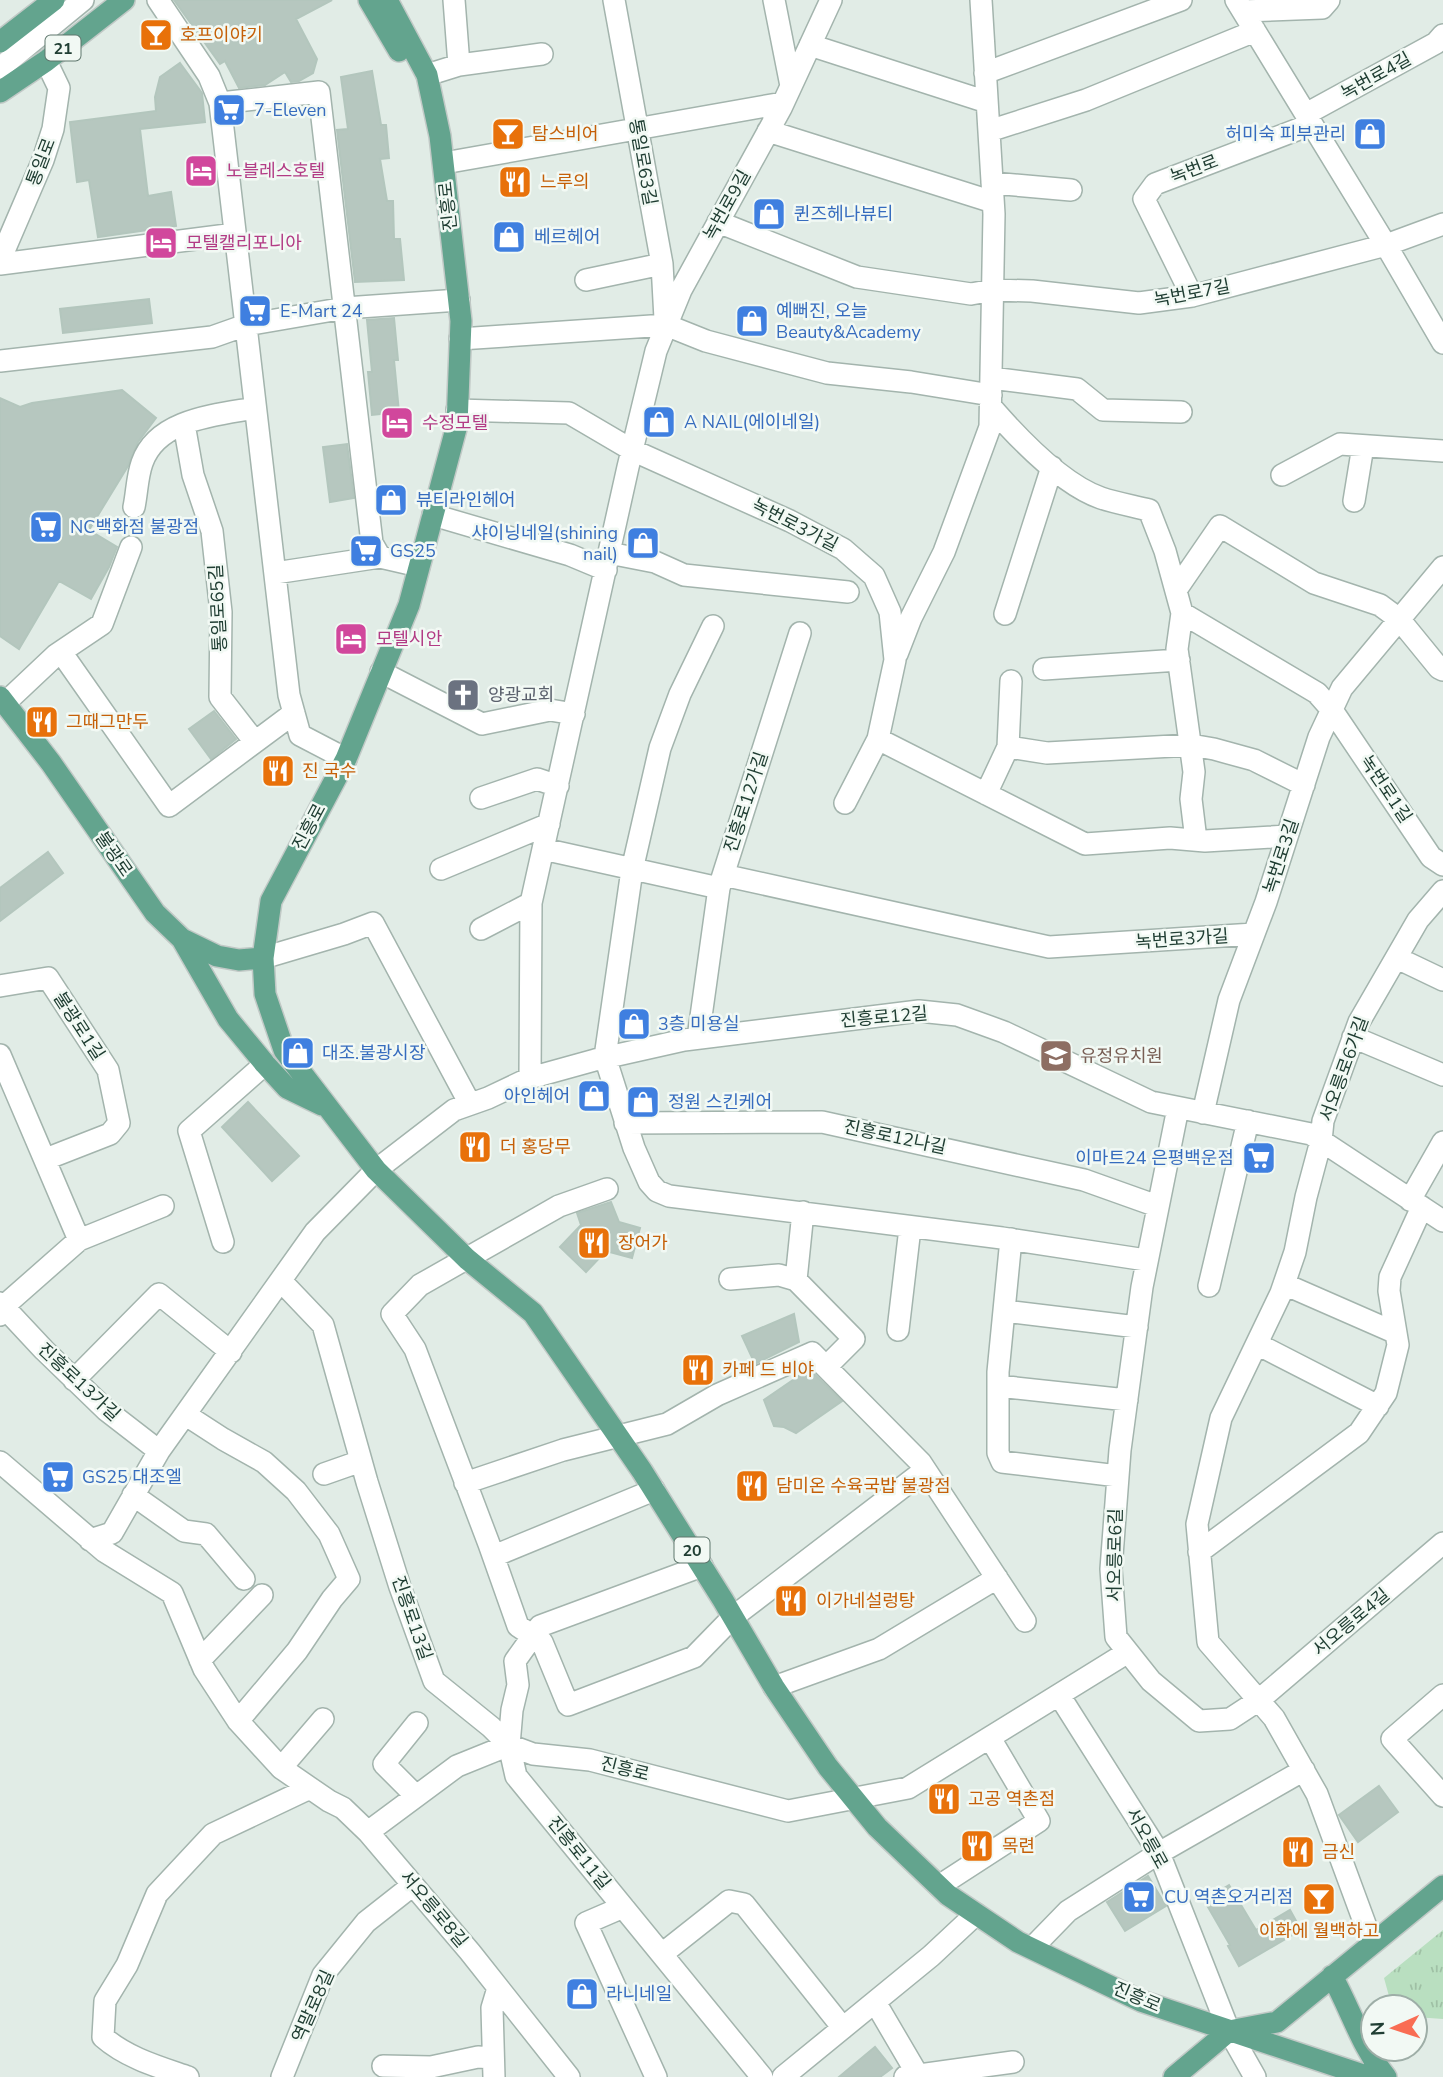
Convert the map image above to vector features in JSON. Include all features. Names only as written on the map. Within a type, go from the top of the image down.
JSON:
[{"type":"main road","name":"21","points":[[0,42],[54,0]]},
{"type":"main road","name":"21","points":[[0,92],[47,61],[124,0]]},
{"type":"main road","points":[[369,0],[403,57],[427,75]]},
{"type":"main road","name":"진흥로","points":[[387,0],[427,75],[440,136],[459,300],[457,425],[410,605],[346,759],[271,901],[262,958],[265,995],[284,1050],[376,1170],[467,1259],[533,1313],[654,1490],[774,1687],[853,1800],[877,1827],[939,1886],[1018,1942],[1141,2001],[1368,2077]]},
{"type":"main road","name":"불광로","points":[[2,701],[51,763],[155,914],[182,939],[216,956],[239,960],[262,958]]},
{"type":"main road","points":[[182,939],[228,1020],[265,1064],[287,1088],[327,1107]]},
{"type":"main road","points":[[1174,2077],[1229,2031],[1277,2022],[1443,1886]]},
{"type":"main road","points":[[1332,1976],[1348,2005],[1358,2034],[1373,2061],[1386,2077]]},
{"type":"street","points":[[0,68],[83,0]]},
{"type":"street","points":[[158,0],[209,76],[220,103],[289,695],[300,735],[346,759]]},
{"type":"street","points":[[454,0],[459,65]]},
{"type":"street","name":"통일로63길","points":[[614,0],[662,264],[666,325]]},
{"type":"street","points":[[444,163],[637,130],[787,95],[774,0]]},
{"type":"street","name":"녹번로9길","points":[[666,325],[681,290],[787,95],[831,0]]},
{"type":"street","points":[[895,660],[911,618],[944,552],[990,427],[992,192],[981,0]]},
{"type":"street","points":[[985,73],[1181,0]]},
{"type":"street","points":[[1239,5],[1322,8],[1329,0]]},
{"type":"street","points":[[1239,5],[1443,343]]},
{"type":"street","points":[[989,131],[1086,100],[1255,31]]},
{"type":"street","name":"녹번로4길","points":[[1309,119],[1436,43],[1443,35]]},
{"type":"street","points":[[810,45],[987,102]]},
{"type":"street","points":[[427,75],[459,65],[542,54]]},
{"type":"street","name":"통일로","points":[[0,262],[43,160],[53,129],[58,88],[47,61]]},
{"type":"street","points":[[220,103],[319,92],[372,544],[380,557]]},
{"type":"street","name":"녹번로","points":[[1192,296],[1144,199],[1155,184],[1309,119]]},
{"type":"street","points":[[768,131],[992,192],[1071,190]]},
{"type":"street","name":"녹번로7길","points":[[718,222],[857,276],[971,294],[993,290],[1032,291],[1139,303],[1192,296],[1386,245],[1443,224]]},
{"type":"street","points":[[0,262],[235,234]]},
{"type":"street","points":[[586,280],[662,264]]},
{"type":"street","points":[[0,360],[212,337],[246,325],[345,308],[459,300]]},
{"type":"street","points":[[530,1078],[531,903],[632,450],[656,351],[666,325]]},
{"type":"street","points":[[460,339],[666,325],[706,341],[827,373],[991,393],[1077,389],[1103,410],[1181,412]]},
{"type":"street","points":[[991,393],[1013,432],[1052,467],[1099,498],[1149,510],[1165,551],[1182,612],[1177,649],[1194,772],[1191,799],[1196,840]]},
{"type":"street","points":[[134,507],[142,463],[156,439],[184,424],[255,408]]},
{"type":"street","name":"녹번로3가길","points":[[457,410],[569,413],[632,450],[790,520],[843,549],[874,576],[890,612],[895,660],[878,739],[845,803]]},
{"type":"street","name":"통일로65길","points":[[184,424],[193,475],[212,531],[222,612],[220,697],[255,742]]},
{"type":"street","points":[[1282,475],[1340,444],[1443,451]]},
{"type":"street","points":[[1354,501],[1363,446]]},
{"type":"street","points":[[1005,614],[1052,467]]},
{"type":"street","points":[[433,515],[570,555],[608,562],[655,562],[684,575],[848,592]]},
{"type":"street","points":[[1176,590],[1220,526],[1314,583],[1380,605],[1399,619],[1442,667]]},
{"type":"street","points":[[2,701],[61,652],[102,624],[131,547]]},
{"type":"street","points":[[275,573],[380,557],[419,566]]},
{"type":"street","name":"녹번로3길","points":[[1203,1113],[1229,1000],[1254,934],[1319,737],[1342,688],[1443,567]]},
{"type":"street","points":[[1182,612],[1317,693],[1332,709]]},
{"type":"street","points":[[713,626],[680,694],[660,748],[632,870],[605,1057],[625,1123],[649,1182],[657,1191],[669,1196],[1011,1239],[1146,1260]]},
{"type":"street","name":"진흥로12가길","points":[[721,881],[800,633]]},
{"type":"street","points":[[61,652],[169,806],[294,713]]},
{"type":"street","points":[[1044,669],[1179,660]]},
{"type":"street","points":[[381,672],[482,724],[550,710],[574,714]]},
{"type":"street","points":[[986,794],[1008,747],[1011,681]]},
{"type":"street","name":"녹번로1길","points":[[1332,709],[1431,857],[1443,865]]},
{"type":"street","points":[[878,739],[1085,844],[1170,838],[1196,840],[1287,836]]},
{"type":"street","points":[[1008,747],[1047,753],[1191,745],[1214,748],[1254,760],[1304,785]]},
{"type":"street","points":[[481,798],[537,779],[558,786]]},
{"type":"street","points":[[441,869],[549,824]]},
{"type":"street","points":[[543,849],[632,870],[721,881],[698,1038]]},
{"type":"street","name":"녹번로3가길","points":[[721,881],[822,897],[1049,947],[1254,934]]},
{"type":"street","name":"서오릉로6가길","points":[[1259,1700],[1208,1642],[1197,1524],[1221,1418],[1284,1284],[1295,1252],[1321,1141],[1323,1121],[1359,1022],[1418,920],[1443,891]]},
{"type":"street","points":[[481,929],[531,903]]},
{"type":"street","points":[[262,958],[373,923],[470,1104]]},
{"type":"street","points":[[1396,958],[1443,980]]},
{"type":"street","name":"불광로1길","points":[[0,986],[48,978],[108,1070],[119,1123],[110,1134],[46,1159]]},
{"type":"street","name":"진흥로12길","points":[[376,1170],[454,1110],[530,1078],[605,1057],[698,1038],[919,1010],[957,1015],[1004,1032],[1151,1102],[1178,1108]]},
{"type":"street","points":[[1353,1037],[1443,1075]]},
{"type":"street","points":[[0,1055],[79,1240]]},
{"type":"street","points":[[223,1242],[189,1131],[265,1064]]},
{"type":"street","points":[[1178,1108],[1311,1134],[1443,1220]]},
{"type":"street","name":"서오릉로6길","points":[[1178,1108],[1146,1260],[1118,1476],[1111,1569],[1116,1637],[1151,1681],[1199,1721],[1230,1720],[1259,1700]]},
{"type":"street","points":[[1209,1286],[1248,1121]]},
{"type":"street","name":"진흥로12나길","points":[[625,1123],[822,1122],[1084,1180],[1157,1206]]},
{"type":"street","points":[[1199,1552],[1359,1433],[1386,1393],[1398,1345],[1389,1292],[1390,1277],[1416,1204],[1443,1142]]},
{"type":"street","points":[[90,1540],[112,1533],[159,1451],[314,1232],[376,1170]]},
{"type":"street","points":[[607,1189],[559,1206],[420,1284],[392,1314],[415,1349],[518,1626],[542,1642],[568,1705],[694,1657],[733,1617],[925,1470]]},
{"type":"street","name":"진흥로13가길","points":[[159,1451],[106,1410],[1,1308],[79,1240],[163,1206]]},
{"type":"street","points":[[796,1280],[803,1212]]},
{"type":"street","points":[[898,1330],[910,1228]]},
{"type":"street","points":[[1011,1239],[998,1386],[998,1452],[1002,1462],[1118,1476]]},
{"type":"street","points":[[730,1279],[779,1276],[796,1280],[854,1339],[826,1367]]},
{"type":"street","name":"진흥로13길","points":[[281,1281],[323,1325],[400,1587],[434,1681],[509,1745]]},
{"type":"street","points":[[1284,1284],[1396,1333]]},
{"type":"street","points":[[74,1380],[159,1294],[231,1352]]},
{"type":"street","points":[[1004,1311],[1137,1327]]},
{"type":"street","points":[[1257,1344],[1378,1406]]},
{"type":"street","points":[[465,1483],[563,1450],[667,1424],[717,1395],[813,1353],[925,1470],[1025,1621]]},
{"type":"street","points":[[998,1386],[1127,1401]]},
{"type":"street","points":[[186,1415],[264,1462],[296,1491],[329,1534],[349,1579],[297,1651],[238,1721]]},
{"type":"street","points":[[324,1474],[361,1461]]},
{"type":"street","name":"서오릉로8길","points":[[0,1462],[104,1551],[172,1593],[204,1669],[238,1721],[281,1768],[343,1808],[368,1832],[569,2077]]},
{"type":"street","points":[[494,1556],[654,1490]]},
{"type":"street","points":[[133,1496],[184,1531],[206,1534],[244,1579]]},
{"type":"street","name":"서오릉로4길","points":[[1259,1700],[1443,1543]]},
{"type":"street","points":[[368,1832],[457,1766],[509,1745],[512,1710],[518,1685],[515,1661],[540,1626],[702,1566]]},
{"type":"street","points":[[774,1687],[879,1649],[997,1578]]},
{"type":"street","points":[[200,1660],[262,1595]]},
{"type":"street","name":"진흥로","points":[[509,1745],[533,1754],[590,1760],[788,1811],[908,1788],[1128,1652]]},
{"type":"street","name":"서오릉로","points":[[1059,1695],[1159,1853],[1229,2031]]},
{"type":"street","points":[[1443,1695],[1392,1739],[1443,1796]]},
{"type":"street","points":[[1259,1700],[1274,1718],[1317,1794],[1372,1943]]},
{"type":"street","points":[[281,1768],[323,1719]]},
{"type":"street","points":[[416,1796],[384,1764],[418,1723]]},
{"type":"street","points":[[939,1886],[1039,1821],[990,1738]]},
{"type":"street","name":"진흥로11길","points":[[509,1745],[516,1776],[762,2077]]},
{"type":"street","points":[[1032,1948],[1068,1912],[1159,1853],[1304,1770]]},
{"type":"street","points":[[188,2077],[145,2063],[103,2037],[105,2001],[127,1965],[156,1894],[213,1834],[310,1788]]},
{"type":"street","name":"역말로8길","points":[[282,2077],[323,1975],[366,1922],[413,1885]]},
{"type":"street","points":[[662,1954],[729,1901],[744,1904],[843,2028]]},
{"type":"street","points":[[623,1907],[586,1923],[656,2077]]},
{"type":"street","points":[[783,2077],[931,1956],[976,1914]]},
{"type":"street","points":[[494,2068],[492,2008],[498,1988]]},
{"type":"street","points":[[875,2001],[914,2077],[1013,2062]]},
{"type":"street","points":[[1229,2031],[1255,2077]]},
{"type":"street","points":[[383,2066],[430,2067],[478,2057],[494,2068]]},
{"type":"green space","points":[[1443,1930],[1443,2019],[1429,2018],[1429,1993],[1388,1993],[1384,1978]]},
{"type":"building","points":[[174,0],[332,0],[296,19],[317,59],[313,73],[299,81],[291,82],[285,72],[265,85],[239,88],[225,61],[220,64]]},
{"type":"building","points":[[180,63],[202,93],[205,122],[140,129],[148,196],[171,192],[176,226],[98,237],[89,180],[77,182],[70,122],[156,111],[155,97],[160,77]]},
{"type":"building","points":[[372,71],[381,125],[386,125],[389,158],[380,159],[387,201],[393,201],[394,239],[400,239],[404,280],[355,282],[337,130],[348,129],[341,77]]},
{"type":"building","points":[[149,299],[152,323],[63,333],[60,309]]},
{"type":"building","points":[[394,318],[398,360],[394,360],[399,412],[372,415],[368,372],[372,372],[367,320]]},
{"type":"building","name":"NC백화점 불광점","points":[[122,390],[156,418],[138,442],[128,466],[89,530],[117,547],[91,599],[59,581],[19,649],[0,636],[0,398],[20,407]]},
{"type":"building","points":[[347,444],[354,498],[330,502],[323,447]]},
{"type":"building","points":[[214,711],[236,739],[211,759],[189,729]]},
{"type":"building","points":[[48,852],[63,873],[0,921],[0,888]]},
{"type":"building","points":[[248,1102],[299,1156],[272,1181],[222,1127]]},
{"type":"building","points":[[611,1202],[619,1222],[640,1228],[632,1258],[606,1251],[586,1272],[560,1247],[581,1225],[577,1213]]},
{"type":"building","points":[[794,1314],[799,1342],[755,1364],[742,1336]]},
{"type":"building","points":[[809,1369],[842,1401],[796,1433],[774,1426],[764,1400]]},
{"type":"building","points":[[1379,1786],[1398,1812],[1358,1842],[1339,1815]]},
{"type":"building","points":[[1148,1876],[1166,1906],[1125,1931],[1107,1902]]},
{"type":"building","points":[[1229,1885],[1256,1930],[1290,1910],[1301,1930],[1239,1966],[1204,1900]]},
{"type":"building","points":[[875,2047],[892,2068],[880,2077],[839,2077]]},
{"type":"place","name":"호프이야기","points":[[156,35]]},
{"type":"place","name":"7-Eleven","points":[[229,110]]},
{"type":"place","name":"탐스비어","points":[[508,134]]},
{"type":"place","name":"허미숙 피부관리","points":[[1370,134]]},
{"type":"place","name":"노블레스호텔","points":[[201,171]]},
{"type":"place","name":"느루의","points":[[515,182]]},
{"type":"place","name":"퀸즈헤나뷰티","points":[[769,214]]},
{"type":"place","name":"베르헤어","points":[[509,237]]},
{"type":"place","name":"모텔캘리포니아","points":[[161,243]]},
{"type":"place","name":"E-Mart 24","points":[[255,311]]},
{"type":"place","name":"예뻐진, 오늘 Beauty&Academy","points":[[752,321]]},
{"type":"place","name":"A NAIL(에이네일)","points":[[659,422]]},
{"type":"place","name":"수정모텔","points":[[397,423]]},
{"type":"place","name":"뷰티라인헤어","points":[[391,500]]},
{"type":"place","name":"NC백화점 불광점","points":[[46,527]]},
{"type":"place","name":"샤이닝네일(shining nail)","points":[[643,543]]},
{"type":"place","name":"GS25","points":[[366,551]]},
{"type":"place","name":"모텔시안","points":[[351,639]]},
{"type":"place","name":"양광교회","points":[[463,695]]},
{"type":"place","name":"그때그만두","points":[[42,722]]},
{"type":"place","name":"진 국수","points":[[278,771]]},
{"type":"place","name":"3층 미용실","points":[[634,1024]]},
{"type":"place","name":"대조.불광시장","points":[[298,1053]]},
{"type":"place","name":"유정유치원","points":[[1056,1056]]},
{"type":"place","name":"아인헤어","points":[[594,1096]]},
{"type":"place","name":"정원 스킨케어","points":[[643,1102]]},
{"type":"place","name":"더 홍당무","points":[[475,1147]]},
{"type":"place","name":"이마트24 은평백운점","points":[[1259,1158]]},
{"type":"place","name":"장어가","points":[[594,1243]]},
{"type":"place","name":"카페 드 비야","points":[[698,1370]]},
{"type":"place","name":"GS25 대조엘","points":[[58,1477]]},
{"type":"place","name":"담미온 수육국밥 불광점","points":[[752,1486]]},
{"type":"place","name":"이가네설렁탕","points":[[791,1601]]},
{"type":"place","name":"고공 역촌점","points":[[944,1799]]},
{"type":"place","name":"목련","points":[[977,1846]]},
{"type":"place","name":"금신","points":[[1298,1852]]},
{"type":"place","name":"CU 역촌오거리점","points":[[1139,1897]]},
{"type":"place","name":"이화에 월백하고","points":[[1319,1899]]},
{"type":"place","name":"라니네일","points":[[582,1994]]}]
